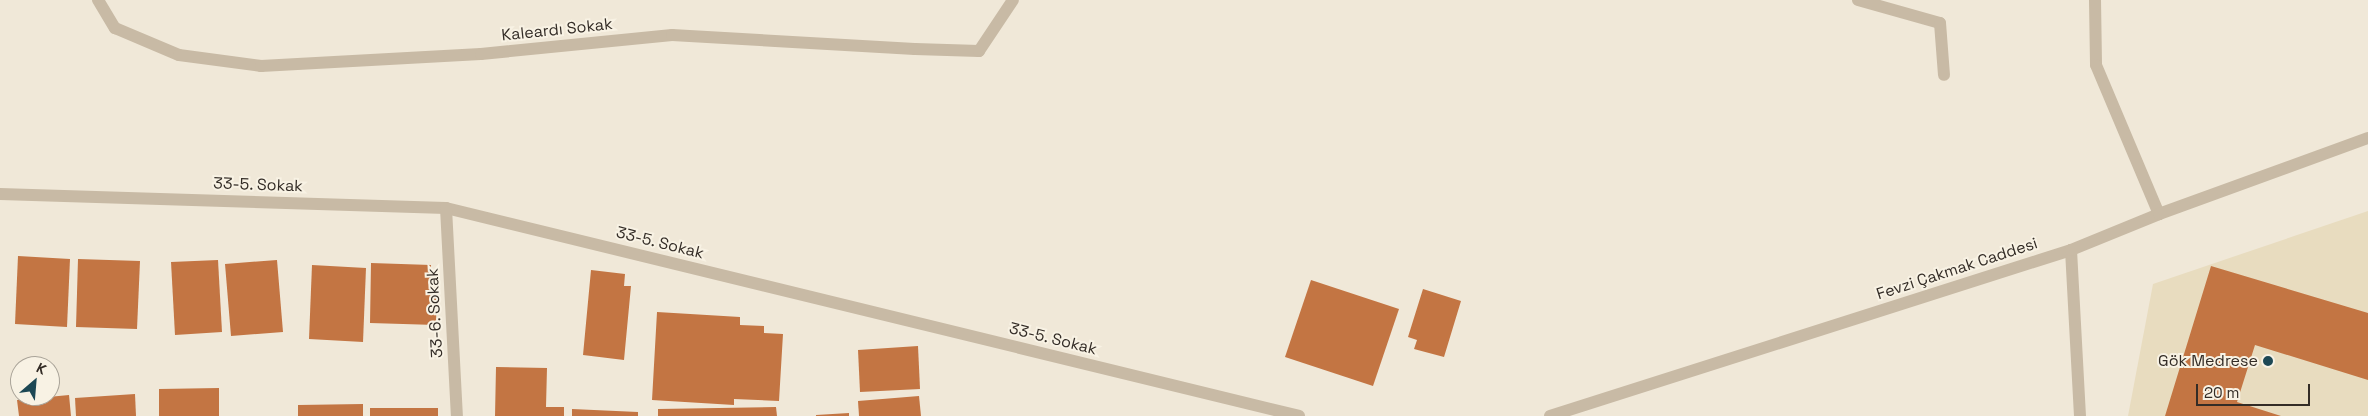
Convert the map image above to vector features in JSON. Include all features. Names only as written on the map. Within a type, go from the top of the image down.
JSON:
[{"type":"street","name":"Kaleardı Sokak","points":[[98,0],[115,28],[179,55],[262,66],[481,54],[672,35],[915,50],[979,51],[1013,0]]},
{"type":"street","points":[[1858,0],[1940,23],[1944,75]]},
{"type":"street","points":[[2095,0],[2096,65],[2159,214]]},
{"type":"street","name":"Fevzi Çakmak Caddesi","points":[[1550,416],[2070,250],[2159,214],[2368,138]]},
{"type":"street","name":"33-5. Sokak","points":[[0,194],[446,208],[1299,416]]},
{"type":"street","name":"33-6. Sokak","points":[[446,208],[457,416]]},
{"type":"street","points":[[2070,250],[2080,416]]},
{"type":"shaded area","points":[[2368,211],[2368,416],[2128,416],[2153,284]]},
{"type":"building","points":[[18,256],[70,259],[67,327],[15,324]]},
{"type":"building","points":[[78,259],[140,261],[137,329],[76,327]]},
{"type":"building","points":[[218,260],[222,332],[175,335],[171,262]]},
{"type":"building","points":[[277,260],[283,332],[231,336],[225,264]]},
{"type":"building","points":[[371,263],[431,265],[431,275],[437,275],[436,325],[370,323]]},
{"type":"building","points":[[312,265],[366,268],[363,342],[309,339]]},
{"type":"building","points":[[2211,266],[2368,313],[2368,380],[2255,345],[2237,402],[2281,416],[2165,416]]},
{"type":"building","points":[[591,270],[625,274],[624,286],[631,286],[624,360],[583,355]]},
{"type":"building","points":[[1311,280],[1399,309],[1373,386],[1285,357]]},
{"type":"building","points":[[1423,289],[1461,301],[1444,357],[1414,349],[1417,340],[1408,337]]},
{"type":"building","points":[[657,312],[740,317],[740,325],[764,326],[764,333],[783,334],[779,401],[734,399],[734,405],[652,400]]},
{"type":"building","points":[[918,346],[920,389],[860,392],[858,350]]},
{"type":"building","points":[[496,367],[547,368],[546,407],[564,407],[564,416],[495,416]]},
{"type":"building","points":[[219,388],[219,416],[159,416],[159,389]]},
{"type":"building","points":[[135,394],[136,416],[76,416],[75,398]]},
{"type":"building","points":[[69,395],[71,416],[19,416],[18,406],[60,406],[60,396]]},
{"type":"building","points":[[919,396],[921,416],[859,416],[858,401]]},
{"type":"building","points":[[363,404],[363,416],[298,416],[298,405]]},
{"type":"building","points":[[776,407],[777,416],[658,416],[658,409]]},
{"type":"building","points":[[370,408],[438,408],[438,416],[370,416]]},
{"type":"building","points":[[572,409],[638,412],[638,416],[572,416]]},
{"type":"building","points":[[849,413],[849,416],[816,416],[816,415]]},
{"type":"place","name":"Gök Medrese","points":[[2268,361]]}]
